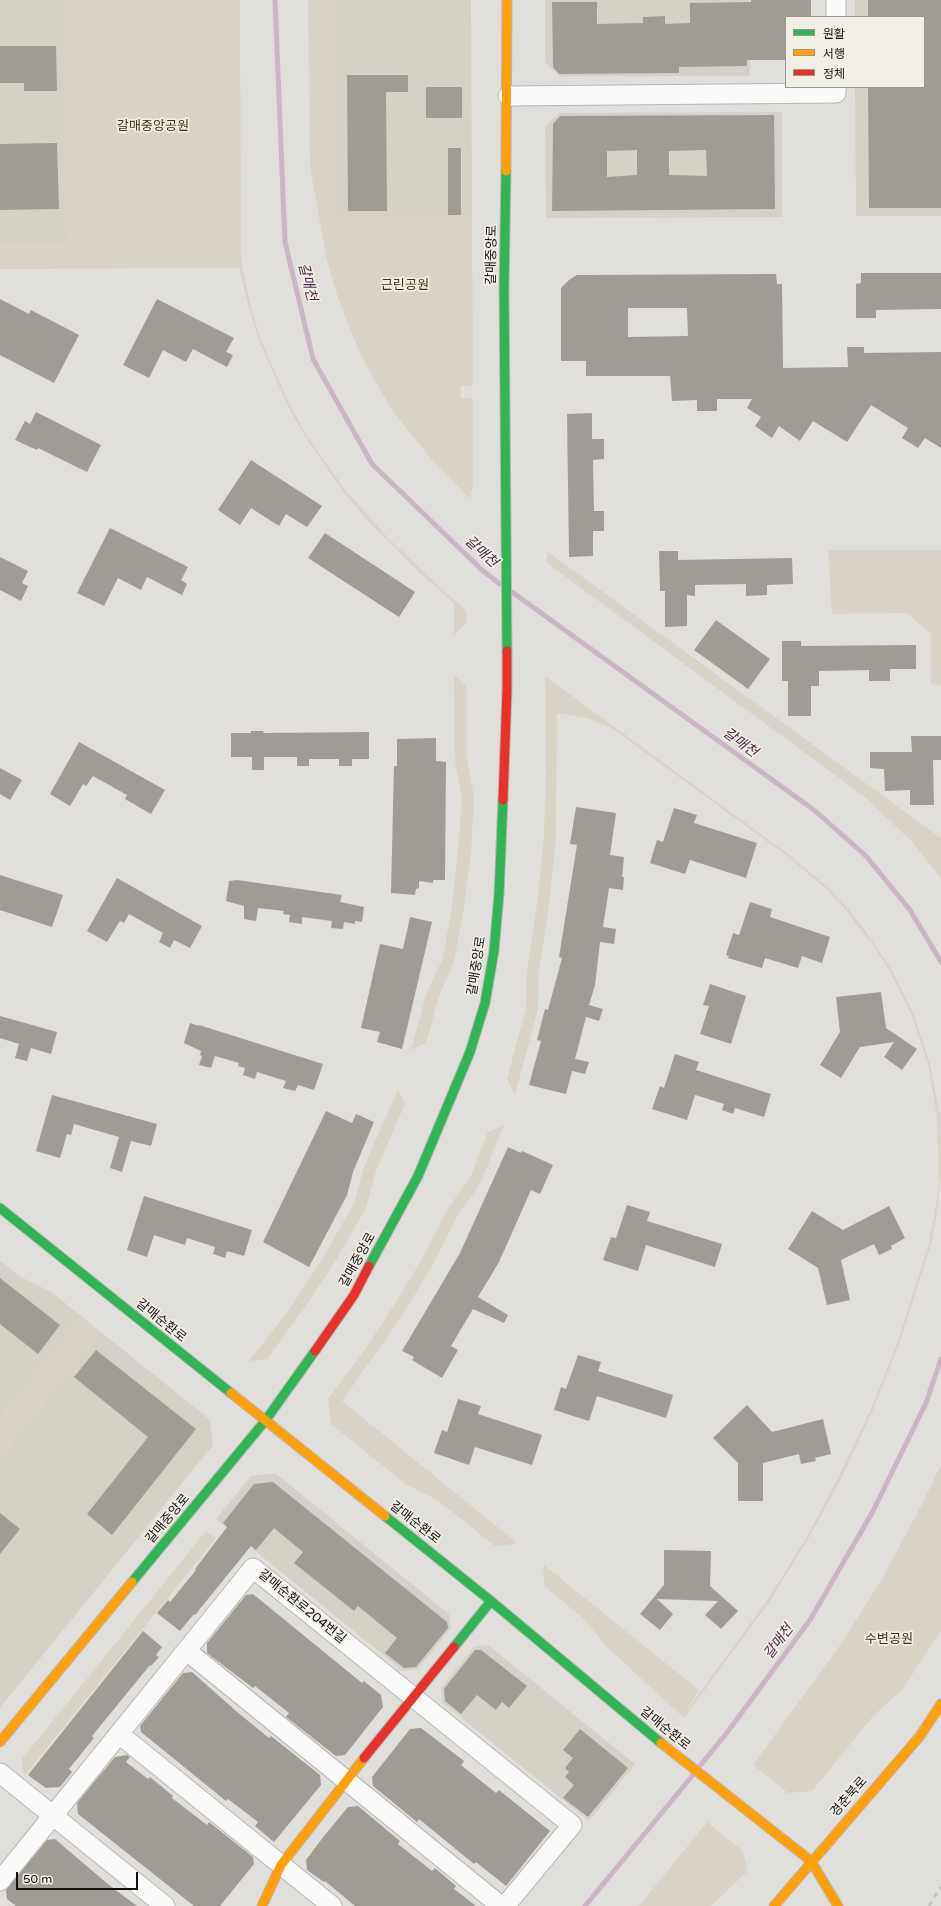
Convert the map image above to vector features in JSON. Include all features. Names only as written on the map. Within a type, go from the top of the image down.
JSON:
[{"type":"street","name":"갈매중앙로","points":[[0,1742],[265,1421],[354,1295],[418,1176],[470,1052],[485,1003],[494,951],[499,894],[506,690],[504,288],[508,96],[507,0]]},
{"type":"street","points":[[836,0],[836,16]]},
{"type":"street","points":[[508,96],[836,93],[836,88]]},
{"type":"street","name":"갈매순환로","points":[[0,1208],[491,1601],[664,1746],[811,1861]]},
{"type":"street","name":"갈매순환로204번길","points":[[0,1881],[253,1568],[572,1825],[505,1906]]},
{"type":"street","points":[[262,1906],[281,1865],[346,1780],[414,1698],[491,1601]]},
{"type":"street","points":[[187,1651],[501,1906]]},
{"type":"street","name":"경춘북로","points":[[774,1906],[811,1861],[920,1736],[941,1704]]},
{"type":"street","points":[[119,1734],[332,1906]]},
{"type":"street","points":[[0,1773],[164,1906]]},
{"type":"street","points":[[811,1861],[838,1906]]},
{"type":"shaded area","points":[[0,0],[66,0],[67,244],[0,244]]},
{"type":"shaded area","points":[[335,0],[471,0],[472,218],[336,219]]},
{"type":"shaded area","points":[[545,0],[749,0],[750,76],[559,76],[545,62]]},
{"type":"shaded area","points":[[855,0],[941,0],[941,216],[856,216],[855,88],[925,88],[925,16],[855,16]]},
{"type":"shaded area","points":[[782,112],[782,217],[546,218],[545,127],[559,113]]},
{"type":"shaded area","points":[[0,1260],[19,1276],[53,1293],[82,1317],[0,1418]]},
{"type":"shaded area","points":[[101,1332],[210,1420],[213,1445],[0,1708],[0,1457]]},
{"type":"shaded area","points":[[275,1473],[449,1614],[451,1628],[418,1669],[403,1671],[216,1519],[251,1476]]},
{"type":"shaded area","points":[[488,1645],[635,1764],[589,1821],[442,1702],[441,1688],[474,1647]]},
{"type":"green space","name":"갈매중앙공원","points":[[66,0],[240,0],[241,261],[252,311],[262,343],[289,403],[305,433],[343,487],[387,537],[466,610],[467,622],[454,635],[454,603],[422,575],[367,520],[345,494],[306,438],[289,408],[261,345],[250,312],[239,268],[0,269],[0,244],[67,244]]},
{"type":"green space","name":"근린공원","points":[[308,0],[335,0],[336,218],[472,218],[473,386],[461,386],[461,398],[473,398],[473,483],[470,499],[431,459],[392,410],[361,356],[338,298],[326,257],[310,165]]},
{"type":"green space","points":[[828,550],[941,550],[941,686],[931,684],[931,633],[906,613],[832,614]]},
{"type":"green space","points":[[547,551],[941,838],[941,878],[912,842],[866,798],[547,563]]},
{"type":"green space","points":[[454,675],[467,687],[467,760],[474,797],[471,852],[464,907],[454,961],[439,996],[426,1043],[411,1050],[427,992],[443,958],[452,905],[462,798],[455,761]]},
{"type":"green space","points":[[545,676],[788,854],[828,887],[846,906],[862,926],[891,969],[914,1015],[930,1064],[940,1115],[941,1177],[936,1219],[931,1244],[900,1342],[873,1410],[842,1477],[807,1541],[768,1604],[684,1718],[607,1647],[583,1618],[545,1587],[543,1567],[544,1565],[699,1690],[687,1710],[766,1602],[805,1540],[839,1476],[871,1409],[898,1341],[929,1243],[938,1193],[939,1167],[937,1116],[928,1065],[912,1016],[889,970],[875,948],[844,908],[826,889],[787,856],[613,729],[590,719],[565,714],[557,714],[556,839],[549,905],[539,971],[538,1009],[515,1095],[507,1079],[526,1008],[527,970],[537,904],[544,838],[546,772]]},
{"type":"green space","points":[[398,1089],[405,1104],[376,1171],[366,1208],[336,1260],[303,1310],[267,1359],[249,1361],[288,1311],[323,1258],[354,1203],[364,1167]]},
{"type":"green space","points":[[504,1125],[480,1184],[458,1215],[431,1268],[400,1319],[342,1401],[516,1542],[514,1544],[495,1546],[437,1500],[404,1483],[331,1424],[328,1399],[362,1354],[422,1259],[448,1208],[470,1178],[488,1132]]},
{"type":"green space","points":[[82,1317],[101,1332],[0,1457],[0,1418]]},
{"type":"green space","name":"수변공원","points":[[941,1465],[941,1631],[902,1690],[874,1715],[812,1791],[788,1793],[753,1765],[841,1644],[883,1577]]},
{"type":"green space","points":[[206,1531],[216,1538],[25,1775],[23,1773],[22,1759]]},
{"type":"green space","points":[[707,1822],[742,1850],[748,1871],[711,1906],[639,1906]]},
{"type":"building","points":[[751,0],[811,0],[811,16],[785,16],[785,60],[747,60],[747,66],[679,67],[679,73],[559,74],[553,67],[552,2],[597,2],[597,24],[643,23],[643,17],[665,16],[665,24],[690,23],[690,3],[751,2]]},
{"type":"building","points":[[868,0],[941,0],[941,208],[869,208],[868,88],[925,88],[925,16],[868,16]]},
{"type":"building","points":[[0,46],[56,46],[57,91],[24,91],[24,83],[0,83]]},
{"type":"building","points":[[347,75],[408,75],[408,92],[386,92],[387,211],[348,211]]},
{"type":"building","points":[[426,87],[462,87],[462,118],[426,118]]},
{"type":"building","points":[[774,115],[775,209],[552,211],[553,124],[560,116]],"holes":[[[637,150],[637,175],[607,177],[607,151]],[[706,150],[707,176],[669,175],[669,151]]]},
{"type":"building","points":[[57,143],[59,209],[0,210],[0,144]]},
{"type":"building","points":[[448,148],[461,148],[461,215],[448,215]]},
{"type":"building","points":[[861,273],[941,273],[941,309],[876,310],[876,318],[856,318],[856,284],[861,283]]},
{"type":"building","points":[[776,274],[777,284],[782,284],[783,368],[848,367],[847,347],[864,347],[864,353],[941,352],[941,448],[925,438],[918,448],[902,438],[908,428],[871,405],[847,442],[813,421],[800,441],[779,426],[772,438],[755,426],[761,417],[747,408],[752,399],[717,399],[717,411],[697,411],[697,400],[672,401],[670,376],[586,376],[586,361],[561,361],[561,288],[577,275]],"holes":[[[628,308],[687,308],[688,336],[628,337]]]},
{"type":"building","points":[[0,299],[29,314],[31,310],[79,335],[54,383],[0,355]]},
{"type":"building","points":[[157,299],[234,338],[226,352],[233,355],[227,367],[193,349],[186,362],[163,350],[149,378],[123,365]]},
{"type":"building","points":[[36,412],[101,445],[87,472],[38,448],[37,450],[15,440],[25,421],[30,424]]},
{"type":"building","points":[[592,413],[592,439],[604,439],[604,459],[593,460],[594,511],[604,511],[604,531],[593,531],[593,556],[569,557],[567,414]]},
{"type":"building","points":[[251,460],[322,506],[307,527],[286,514],[279,526],[251,508],[240,525],[218,510]]},
{"type":"building","points":[[110,528],[188,567],[181,580],[187,584],[182,595],[147,577],[141,590],[118,578],[104,606],[77,593]]},
{"type":"building","points":[[325,533],[415,592],[399,617],[308,558]]},
{"type":"building","points":[[659,551],[678,551],[678,560],[792,558],[793,584],[767,585],[767,595],[746,596],[746,584],[695,585],[695,596],[687,595],[687,626],[665,627],[665,591],[660,591]]},
{"type":"building","points":[[0,557],[28,571],[22,583],[28,586],[21,601],[0,590]]},
{"type":"building","points":[[716,620],[770,659],[748,689],[694,650]]},
{"type":"building","points":[[782,641],[801,641],[801,646],[916,645],[916,669],[890,669],[890,681],[869,681],[869,670],[819,671],[819,686],[811,686],[811,716],[788,716],[788,681],[782,681]]},
{"type":"building","points":[[251,731],[263,731],[264,733],[369,732],[369,759],[352,759],[352,766],[339,766],[339,759],[309,759],[309,766],[297,766],[297,757],[264,757],[264,770],[252,770],[252,757],[231,757],[231,733],[251,733]]},
{"type":"building","points":[[911,736],[941,736],[941,760],[933,760],[934,805],[910,805],[910,790],[885,791],[884,769],[870,768],[870,752],[912,752]]},
{"type":"building","points":[[436,738],[436,761],[446,762],[445,880],[433,880],[433,883],[419,881],[419,888],[416,889],[415,895],[391,893],[394,766],[397,766],[397,739]]},
{"type":"building","points":[[79,742],[165,790],[151,814],[125,799],[127,795],[93,776],[86,786],[83,784],[70,806],[50,794]]},
{"type":"building","points":[[0,768],[22,780],[10,800],[0,794]]},
{"type":"building","points":[[576,807],[616,813],[610,855],[624,857],[622,877],[624,877],[623,890],[609,888],[603,927],[616,929],[614,944],[600,942],[595,985],[589,1005],[603,1009],[599,1021],[586,1017],[575,1059],[589,1062],[585,1074],[572,1071],[566,1094],[529,1085],[541,1041],[537,1040],[545,1009],[548,1010],[562,958],[559,957],[577,845],[570,844]]},
{"type":"building","points":[[674,808],[697,815],[694,823],[757,843],[746,878],[690,860],[685,874],[650,863],[657,840],[663,842]]},
{"type":"building","points":[[0,875],[63,895],[52,927],[0,910]]},
{"type":"building","points":[[117,878],[202,926],[190,948],[174,940],[170,948],[159,942],[163,933],[129,914],[124,923],[120,921],[107,942],[87,931]]},
{"type":"building","points":[[237,880],[342,895],[340,902],[364,907],[362,922],[355,921],[355,924],[344,922],[343,929],[331,928],[332,921],[302,917],[302,924],[289,922],[290,915],[283,914],[284,911],[258,908],[256,921],[244,919],[244,906],[226,901],[229,881]]},
{"type":"building","points":[[750,902],[772,909],[770,917],[830,937],[822,963],[802,956],[798,968],[765,958],[762,968],[728,958],[729,956],[726,955],[733,933],[739,935]]},
{"type":"building","points":[[410,917],[432,922],[402,1049],[377,1042],[380,1032],[361,1028],[380,944],[403,949]]},
{"type":"building","points":[[710,984],[746,996],[731,1044],[700,1034],[709,1006],[703,1005]]},
{"type":"building","points":[[881,992],[886,1028],[917,1049],[902,1070],[884,1057],[894,1042],[860,1047],[841,1078],[820,1065],[840,1032],[836,997]]},
{"type":"building","points":[[0,1016],[57,1032],[51,1054],[31,1048],[27,1061],[15,1058],[19,1044],[0,1038]]},
{"type":"building","points":[[190,1023],[323,1064],[314,1090],[298,1085],[295,1091],[283,1088],[286,1081],[257,1072],[255,1079],[243,1075],[245,1068],[238,1066],[239,1063],[215,1056],[211,1068],[199,1065],[202,1056],[200,1055],[201,1051],[184,1043]]},
{"type":"building","points":[[675,1054],[699,1062],[696,1070],[771,1094],[764,1117],[735,1108],[733,1114],[722,1110],[724,1104],[695,1095],[687,1120],[652,1109],[660,1086],[664,1088]]},
{"type":"building","points":[[52,1095],[157,1124],[151,1146],[131,1141],[122,1172],[110,1168],[119,1137],[74,1124],[71,1135],[67,1134],[60,1158],[36,1151]]},
{"type":"building","points":[[326,1111],[352,1123],[356,1114],[374,1122],[353,1172],[347,1195],[309,1267],[263,1242]]},
{"type":"building","points":[[508,1147],[521,1153],[522,1151],[553,1165],[540,1194],[531,1190],[499,1262],[478,1297],[508,1315],[504,1323],[473,1309],[451,1346],[458,1350],[442,1378],[412,1360],[414,1357],[402,1351],[460,1253]]},
{"type":"building","points":[[144,1196],[252,1230],[244,1256],[227,1251],[225,1258],[213,1254],[215,1247],[187,1238],[185,1245],[154,1235],[147,1257],[127,1250]]},
{"type":"building","points":[[627,1205],[650,1212],[647,1221],[722,1244],[715,1267],[646,1245],[638,1271],[603,1260],[611,1237],[616,1238]]},
{"type":"building","points":[[889,1206],[905,1238],[891,1246],[892,1249],[879,1255],[874,1244],[841,1260],[850,1300],[827,1305],[818,1268],[788,1249],[812,1211],[843,1230]]},
{"type":"building","points":[[0,1278],[60,1325],[38,1354],[0,1324]]},
{"type":"building","points":[[96,1350],[196,1429],[112,1535],[87,1514],[148,1437],[74,1377]]},
{"type":"building","points":[[578,1355],[601,1362],[598,1371],[673,1395],[666,1418],[597,1396],[589,1421],[554,1410],[561,1387],[566,1389]]},
{"type":"building","points":[[458,1399],[481,1406],[478,1414],[542,1435],[532,1465],[475,1447],[469,1465],[434,1453],[442,1430],[447,1432]]},
{"type":"building","points":[[747,1405],[772,1432],[823,1419],[831,1454],[815,1458],[816,1461],[801,1464],[799,1454],[763,1463],[763,1501],[738,1501],[738,1463],[713,1438]]},
{"type":"building","points":[[273,1482],[447,1622],[448,1628],[416,1667],[404,1668],[385,1653],[397,1638],[358,1606],[354,1611],[294,1563],[303,1552],[274,1528],[256,1550],[251,1546],[195,1615],[194,1614],[180,1631],[157,1613],[168,1600],[170,1602],[196,1570],[195,1569],[227,1527],[223,1523],[254,1484]]},
{"type":"building","points":[[0,1513],[20,1529],[0,1554]]},
{"type":"building","points":[[664,1550],[711,1551],[710,1586],[738,1611],[721,1629],[705,1615],[718,1601],[657,1599],[673,1614],[660,1630],[640,1614],[664,1585]]},
{"type":"building","points":[[253,1594],[362,1683],[364,1681],[381,1695],[383,1707],[345,1755],[336,1756],[286,1717],[289,1713],[255,1686],[253,1688],[207,1653],[207,1643],[246,1595]]},
{"type":"building","points":[[143,1631],[162,1647],[156,1655],[159,1657],[151,1666],[150,1665],[92,1736],[94,1738],[69,1769],[72,1772],[60,1787],[46,1788],[28,1775]]},
{"type":"building","points":[[475,1650],[481,1650],[527,1686],[509,1708],[502,1702],[496,1710],[477,1695],[461,1714],[445,1701],[444,1689]]},
{"type":"building","points":[[192,1672],[269,1738],[271,1736],[320,1775],[321,1785],[274,1842],[255,1826],[258,1822],[228,1799],[226,1801],[141,1732],[140,1726],[183,1673]]},
{"type":"building","points":[[421,1728],[464,1761],[461,1765],[496,1793],[499,1790],[550,1831],[506,1886],[476,1862],[474,1864],[419,1819],[417,1822],[373,1786],[372,1777],[410,1729]]},
{"type":"building","points":[[580,1729],[628,1768],[588,1817],[563,1798],[574,1785],[565,1777],[569,1772],[565,1768],[573,1758],[563,1750]]},
{"type":"building","points":[[127,1755],[130,1757],[126,1762],[148,1779],[150,1777],[173,1796],[172,1798],[207,1825],[209,1822],[253,1857],[254,1864],[220,1906],[194,1906],[78,1814],[77,1803],[95,1781],[115,1757]]},
{"type":"building","points":[[358,1806],[400,1841],[398,1844],[432,1871],[435,1868],[456,1886],[454,1889],[476,1906],[355,1906],[325,1881],[324,1882],[307,1870],[306,1860],[324,1836],[348,1807]]},
{"type":"building","points":[[55,1839],[109,1885],[137,1906],[16,1906],[7,1899],[6,1890],[47,1840]]},
{"type":"waterway","name":"갈매천","points":[[275,0],[285,242],[313,359],[372,464],[482,570],[500,584]]},
{"type":"waterway","name":"갈매천","points":[[512,592],[814,810],[866,856],[910,910],[941,962]]},
{"type":"waterway","name":"갈매천","points":[[699,1767],[726,1734],[810,1620],[872,1513],[926,1403],[941,1359]]},
{"type":"waterway","name":"갈매천","points":[[585,1906],[693,1775]]},
{"type":"railway","points":[[929,1906],[941,1887]]},
{"type":"traffic: fast","points":[[506,171],[504,288],[507,651]]},
{"type":"traffic: fast","points":[[369,1266],[418,1176],[470,1052],[485,1003],[494,951],[499,894],[503,800]]},
{"type":"traffic: fast","points":[[0,1208],[231,1393]]},
{"type":"traffic: fast","points":[[132,1582],[265,1421],[315,1351]]},
{"type":"traffic: fast","points":[[385,1516],[491,1601],[661,1743]]},
{"type":"traffic: fast","points":[[454,1647],[491,1601]]},
{"type":"traffic: slow","points":[[506,171],[507,0]]},
{"type":"traffic: slow","points":[[231,1393],[385,1516]]},
{"type":"traffic: slow","points":[[0,1742],[132,1582]]},
{"type":"traffic: slow","points":[[774,1906],[920,1736],[941,1704]]},
{"type":"traffic: slow","points":[[661,1743],[811,1861],[838,1906]]},
{"type":"traffic: slow","points":[[262,1906],[281,1865],[364,1758]]},
{"type":"traffic: jam","points":[[503,800],[507,651]]},
{"type":"traffic: jam","points":[[315,1351],[354,1295],[369,1266]]},
{"type":"traffic: jam","points":[[364,1758],[454,1647]]}]
